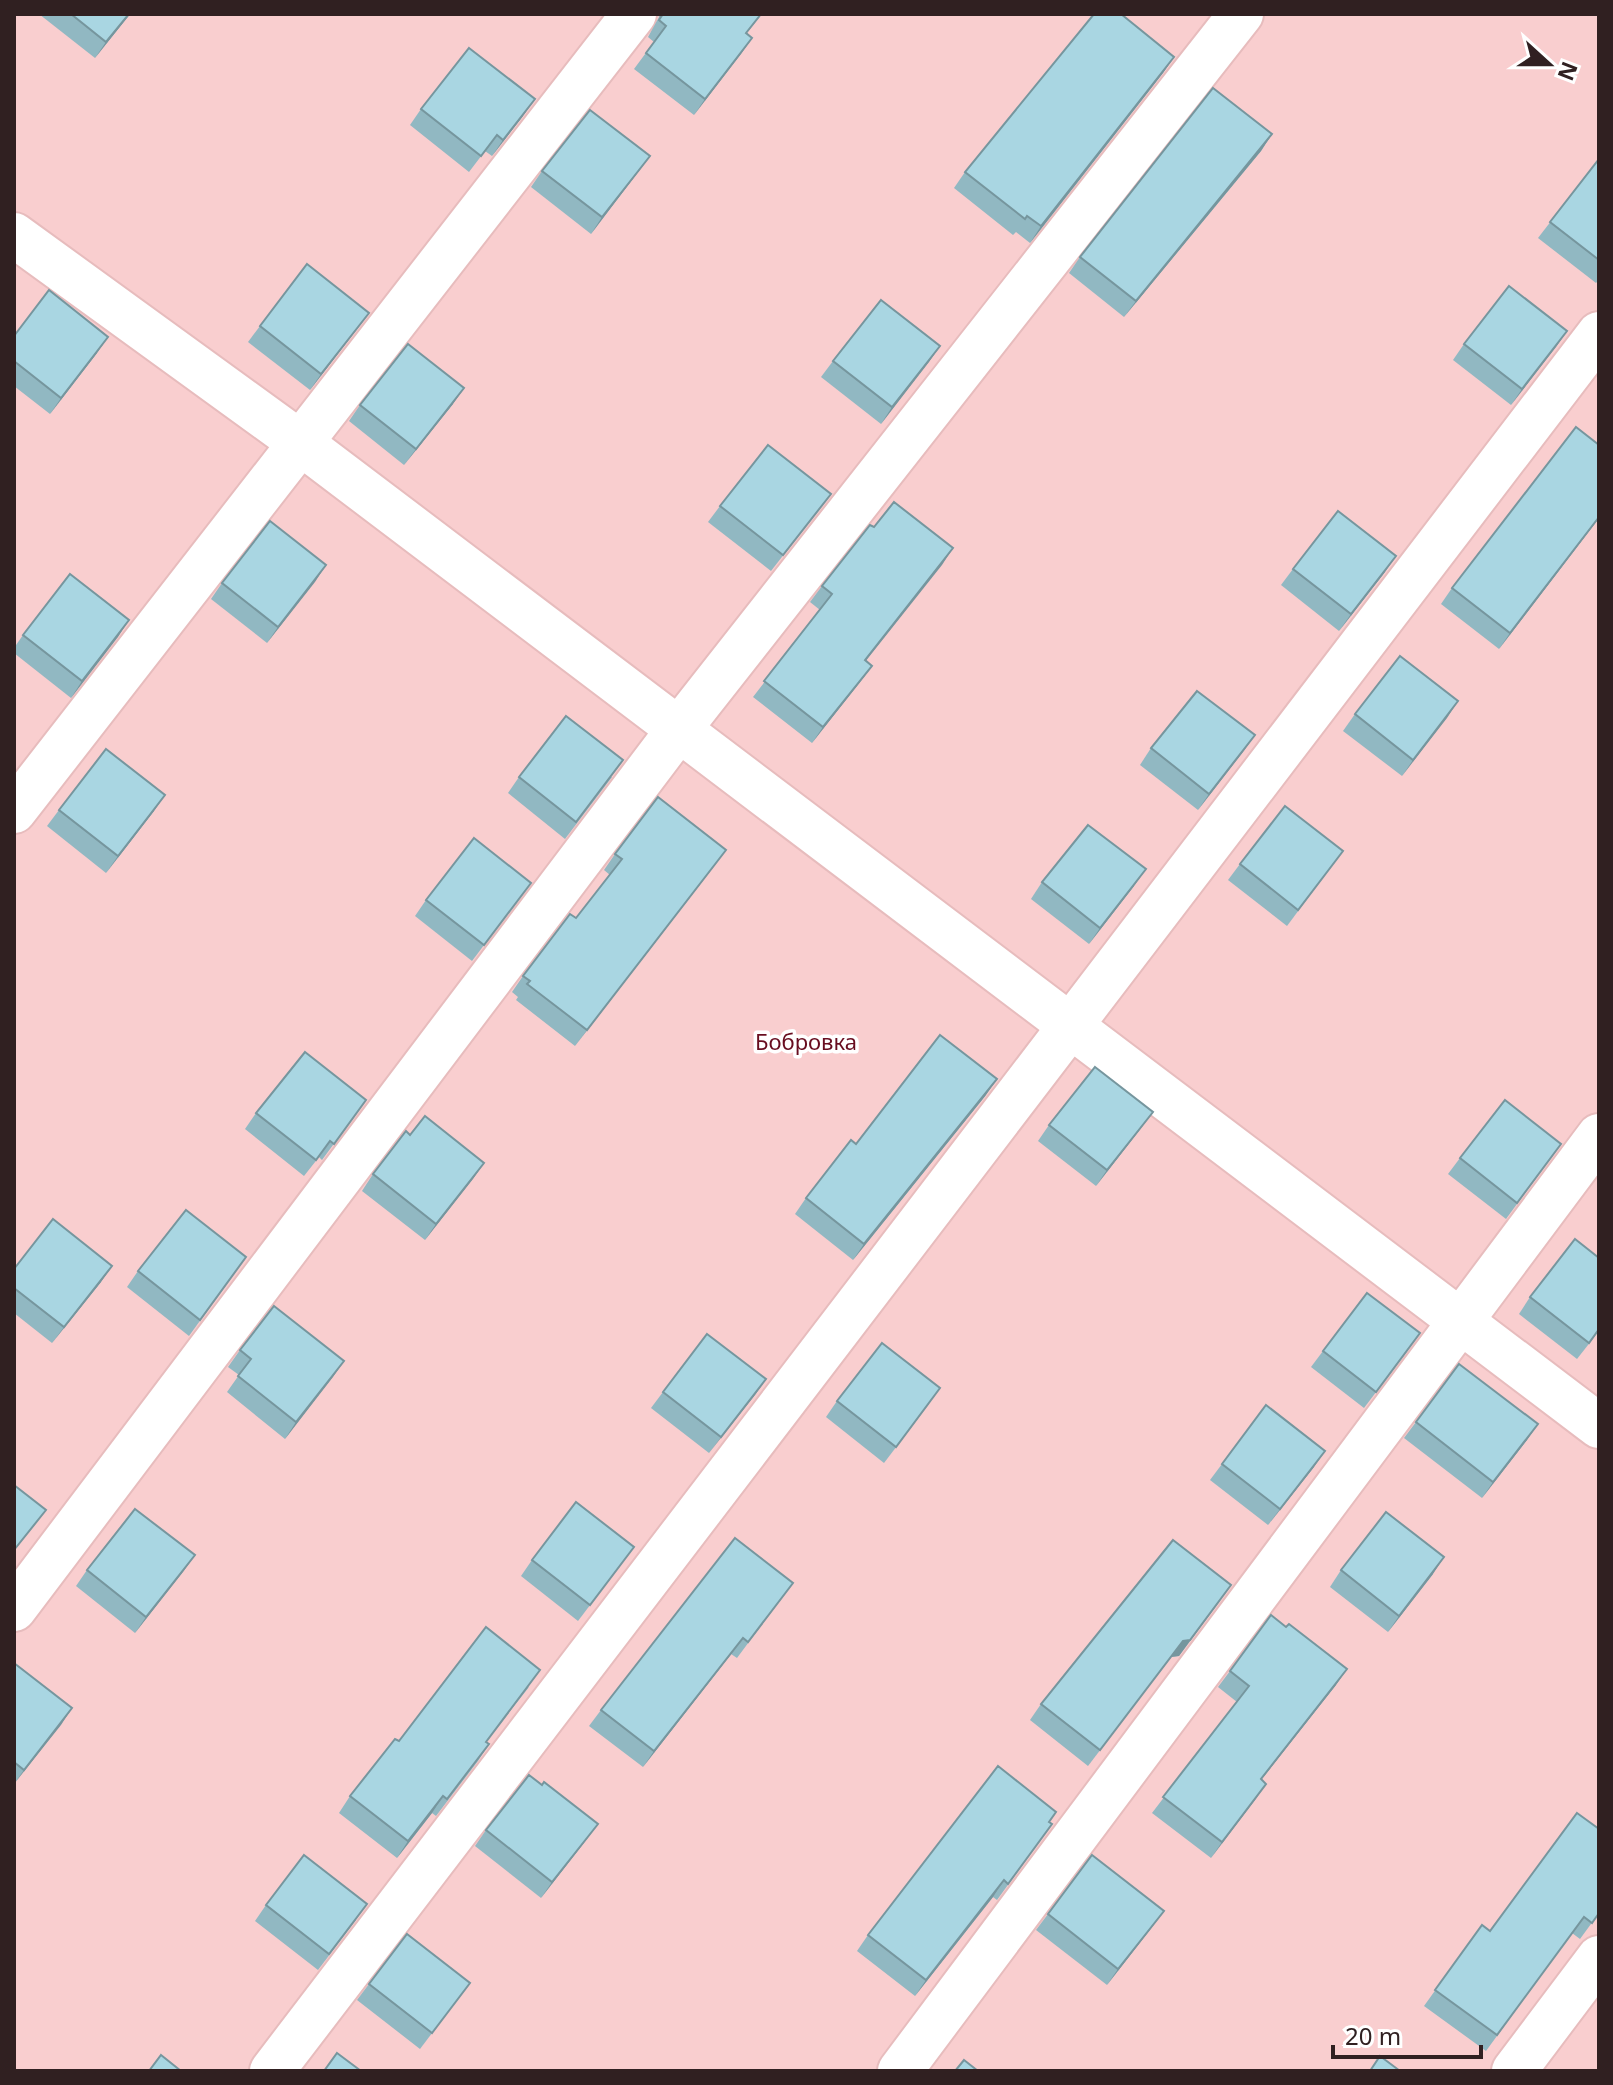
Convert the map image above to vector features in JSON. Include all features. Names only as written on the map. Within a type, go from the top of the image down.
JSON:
[{"type":"street","points":[[14,811],[634,14]]},
{"type":"street","points":[[14,1609],[679,729],[1241,14]]},
{"type":"street","points":[[14,235],[302,444],[1599,1426]]},
{"type":"street","points":[[272,2071],[1599,334]]},
{"type":"street","points":[[900,2071],[1599,1136]]},
{"type":"street","points":[[1514,2071],[1599,1958]]},
{"type":"green space","name":"Бобровка","points":[[14,14],[1599,14],[1599,2071],[14,2071]]},
{"type":"building","points":[[71,14],[129,14],[106,42]]},
{"type":"building","points":[[663,14],[761,14],[746,33],[752,38],[705,99],[646,53],[666,26],[659,20]]},
{"type":"building","points":[[1094,14],[1121,14],[1174,57],[1041,226],[1027,216],[1025,219],[965,172]]},
{"type":"building","points":[[469,48],[535,99],[503,140],[497,135],[481,156],[421,109]]},
{"type":"building","points":[[1213,88],[1272,134],[1136,301],[1080,257]]},
{"type":"building","points":[[590,110],[650,156],[602,217],[542,171]]},
{"type":"building","points":[[1599,159],[1599,260],[1550,222]]},
{"type":"building","points":[[307,264],[369,313],[321,374],[260,326]]},
{"type":"building","points":[[1509,286],[1567,331],[1522,389],[1464,344]]},
{"type":"building","points":[[49,290],[108,337],[61,398],[14,361],[14,336]]},
{"type":"building","points":[[881,300],[940,346],[892,407],[833,361]]},
{"type":"building","points":[[408,344],[464,388],[416,449],[360,405]]},
{"type":"building","points":[[1576,427],[1599,445],[1599,517],[1510,633],[1452,588]]},
{"type":"building","points":[[768,445],[831,494],[783,555],[720,506]]},
{"type":"building","points":[[894,502],[953,548],[865,660],[872,666],[823,727],[764,681],[832,594],[822,586],[870,525],[874,527]]},
{"type":"building","points":[[1338,511],[1396,556],[1351,614],[1293,569]]},
{"type":"building","points":[[270,521],[326,565],[278,627],[222,583]]},
{"type":"building","points":[[70,574],[129,620],[82,681],[23,635]]},
{"type":"building","points":[[1400,656],[1458,701],[1413,760],[1355,714]]},
{"type":"building","points":[[1197,691],[1255,735],[1209,794],[1151,748]]},
{"type":"building","points":[[566,716],[623,760],[576,822],[519,777]]},
{"type":"building","points":[[106,749],[165,795],[118,856],[59,810]]},
{"type":"building","points":[[658,797],[726,850],[587,1030],[527,984],[530,981],[523,976],[570,914],[576,918],[622,859],[615,854]]},
{"type":"building","points":[[1285,806],[1343,851],[1298,910],[1240,864]]},
{"type":"building","points":[[1088,825],[1146,869],[1100,928],[1042,882]]},
{"type":"building","points":[[474,838],[531,883],[484,945],[426,900]]},
{"type":"building","points":[[940,1035],[997,1079],[864,1244],[806,1198],[851,1140],[856,1144]]},
{"type":"building","points":[[305,1052],[366,1100],[334,1144],[330,1141],[316,1160],[256,1113]]},
{"type":"building","points":[[1095,1067],[1153,1112],[1107,1170],[1049,1125]]},
{"type":"building","points":[[1505,1100],[1561,1144],[1517,1203],[1460,1158]]},
{"type":"building","points":[[425,1116],[484,1163],[436,1224],[373,1174],[406,1131],[410,1135]]},
{"type":"building","points":[[186,1210],[246,1257],[200,1320],[138,1271]]},
{"type":"building","points":[[53,1219],[112,1266],[64,1327],[14,1288],[14,1269]]},
{"type":"building","points":[[1575,1239],[1599,1258],[1599,1329],[1589,1343],[1530,1297]]},
{"type":"building","points":[[1367,1293],[1420,1333],[1376,1392],[1323,1351]]},
{"type":"building","points":[[274,1306],[344,1361],[296,1422],[238,1376],[251,1359],[240,1350]]},
{"type":"building","points":[[707,1334],[766,1379],[721,1437],[663,1392]]},
{"type":"building","points":[[882,1343],[940,1388],[896,1447],[837,1401]]},
{"type":"building","points":[[1459,1364],[1538,1424],[1493,1482],[1416,1422]]},
{"type":"building","points":[[1266,1405],[1325,1451],[1280,1509],[1222,1464]]},
{"type":"building","points":[[14,1485],[46,1510],[14,1550]]},
{"type":"building","points":[[576,1502],[634,1547],[590,1605],[532,1560]]},
{"type":"building","points":[[135,1509],[195,1555],[146,1617],[87,1570]]},
{"type":"building","points":[[1386,1512],[1444,1557],[1399,1616],[1341,1570]]},
{"type":"building","points":[[735,1538],[793,1583],[748,1642],[743,1638],[654,1751],[601,1710]]},
{"type":"building","points":[[1173,1540],[1231,1585],[1190,1640],[1183,1641],[1100,1750],[1041,1704]]},
{"type":"building","points":[[1271,1615],[1286,1627],[1289,1624],[1347,1669],[1261,1779],[1266,1784],[1222,1842],[1163,1797],[1249,1686],[1230,1671]]},
{"type":"building","points":[[486,1627],[540,1670],[447,1799],[443,1796],[408,1841],[350,1796],[395,1739],[399,1741]]},
{"type":"building","points":[[14,1663],[72,1708],[24,1770],[14,1762]]},
{"type":"building","points":[[998,1766],[1056,1812],[1049,1822],[1052,1824],[1008,1884],[1004,1880],[926,1980],[868,1935]]},
{"type":"building","points":[[529,1775],[542,1785],[544,1782],[598,1824],[552,1882],[486,1830]]},
{"type":"building","points":[[1577,1813],[1599,1829],[1599,1913],[1592,1923],[1584,1917],[1497,2035],[1435,1990],[1482,1925],[1490,1931]]},
{"type":"building","points":[[304,1855],[367,1904],[329,1954],[266,1905]]},
{"type":"building","points":[[1092,1855],[1164,1911],[1118,1969],[1048,1914]]},
{"type":"building","points":[[407,1934],[470,1983],[432,2033],[369,1984]]},
{"type":"building","points":[[337,2053],[361,2071],[324,2071]]},
{"type":"building","points":[[161,2055],[181,2071],[149,2071]]},
{"type":"building","points":[[1380,2056],[1400,2071],[1370,2071]]},
{"type":"building","points":[[964,2060],[978,2071],[955,2071]]}]
